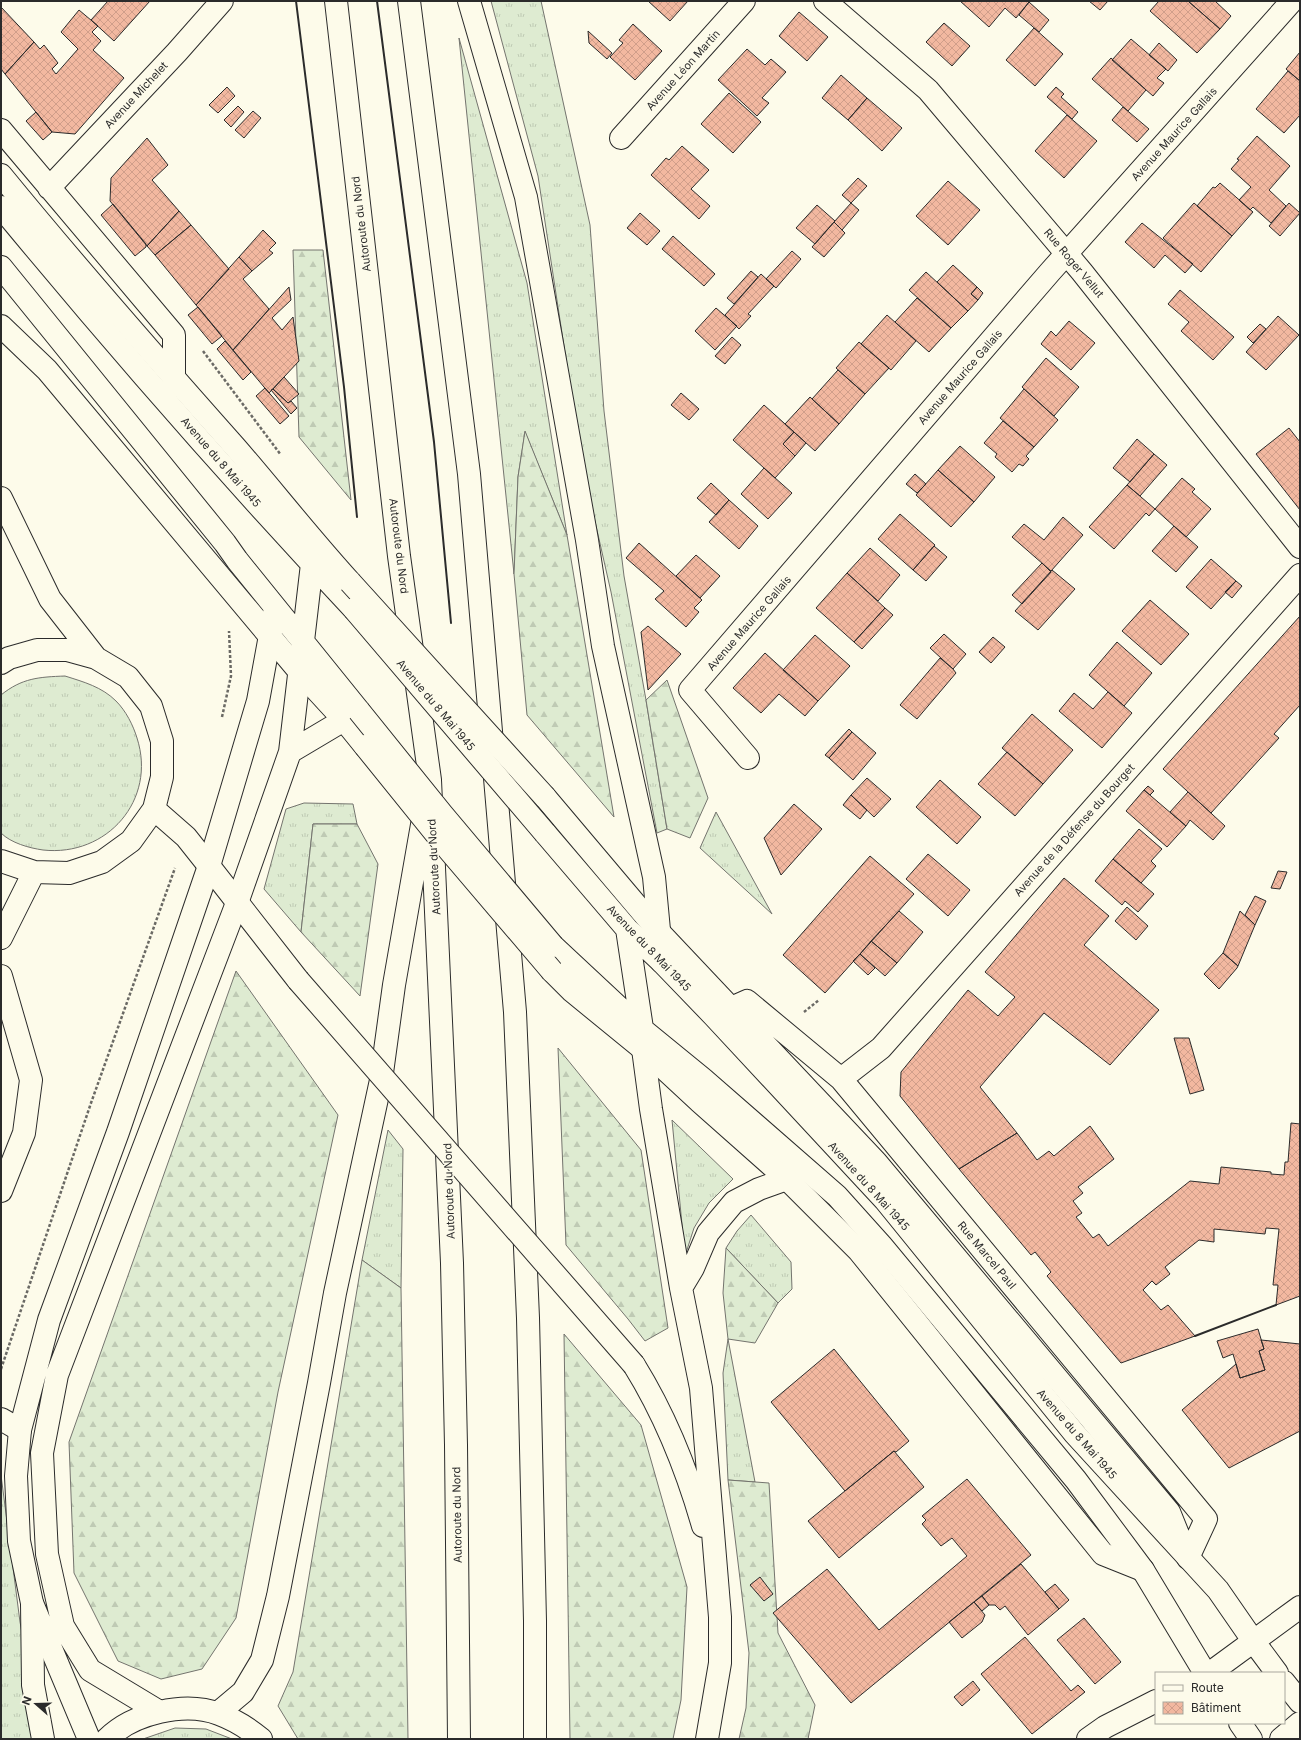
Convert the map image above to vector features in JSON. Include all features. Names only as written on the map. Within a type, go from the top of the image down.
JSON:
[{"type":"main road","name":"Avenue Michelet","points":[[49,188],[177,52],[222,1]]},
{"type":"main road","name":"Autoroute du Nord","points":[[336,1],[399,556],[430,780],[452,1263],[456,1437],[459,1739]]},
{"type":"main road","points":[[409,1],[469,474],[515,1012],[528,1318],[535,1622],[535,1739]]},
{"type":"main road","points":[[469,1],[526,197],[587,540],[603,646],[654,877],[662,962]]},
{"type":"main road","name":"Avenue Léon Martin","points":[[621,138],[744,1]]},
{"type":"main road","name":"Rue Roger Vellut","points":[[825,1],[928,90],[1067,253],[1300,547]]},
{"type":"main road","name":"Avenue Maurice Gallais","points":[[748,758],[690,690],[1067,253],[1292,1]]},
{"type":"main road","points":[[1,130],[174,335],[176,410]]},
{"type":"main road","points":[[1,175],[74,264],[236,450],[310,538],[545,797],[659,932],[723,1012]]},
{"type":"main road","name":"Avenue du 8 Mai 1945","points":[[1,207],[82,305],[312,564],[354,609],[627,929],[662,962],[723,1012],[885,1200],[1076,1434],[1218,1590],[1276,1672]]},
{"type":"main road","points":[[1,267],[220,537],[303,643],[351,715],[365,746],[449,850],[552,971],[572,991],[703,1079],[836,1196],[881,1245],[1076,1480],[1143,1570],[1203,1672]]},
{"type":"main road","points":[[1,326],[47,370],[299,671],[351,715],[442,814],[553,946],[699,1101],[787,1179],[858,1251],[1103,1554],[1143,1570]]},
{"type":"main road","points":[[1,498],[50,599],[96,658]]},
{"type":"main road","points":[[158,1711],[90,1670],[63,1626],[46,1554],[42,1453],[57,1375],[237,903],[290,752],[312,564],[310,538]]},
{"type":"main road","name":"Avenue de la Défense du Bourget","points":[[841,1079],[881,1048],[1300,575]]},
{"type":"main road","points":[[89,1739],[32,1602],[19,1541],[16,1476],[20,1430],[49,1320],[118,1132],[209,866],[258,701],[275,608]]},
{"type":"main road","points":[[1,663],[9,658],[38,650],[67,650],[96,658],[128,677],[151,706],[162,741],[162,777],[154,809],[132,841],[102,862],[69,873],[34,872],[1,860]]},
{"type":"main road","points":[[290,752],[351,715]]},
{"type":"main road","points":[[218,1713],[243,1692],[262,1660],[278,1596],[335,1293],[381,1080],[394,985],[430,780]]},
{"type":"main road","points":[[154,809],[186,837],[298,980],[634,1365],[648,1388],[675,1446],[693,1493],[717,1575]]},
{"type":"main road","points":[[1,938],[34,872]]},
{"type":"main road","points":[[627,929],[651,1109],[681,1288],[701,1388],[720,1617],[720,1663],[707,1739]]},
{"type":"main road","points":[[1,976],[31,1080],[24,1133],[1,1191]]},
{"type":"main road","name":"Rue Marcel Paul","points":[[723,1012],[747,1002],[841,1079],[1206,1519],[1188,1558]]},
{"type":"main road","points":[[681,1288],[693,1268],[708,1233],[734,1202],[759,1189],[787,1179],[818,1180]]},
{"type":"main road","points":[[1,1419],[20,1430]]},
{"type":"main road","points":[[32,1602],[33,1685],[44,1739]]},
{"type":"main road","points":[[1211,1672],[1300,1607]]},
{"type":"main road","points":[[1285,1683],[1300,1702]]},
{"type":"main road","points":[[1088,1739],[1105,1727],[1155,1702]]},
{"type":"main road","points":[[107,1739],[112,1734],[134,1720],[158,1711],[188,1708],[218,1713],[247,1727],[261,1739]]},
{"type":"main road","points":[[1282,1739],[1300,1723]]},
{"type":"main road","points":[[1241,1724],[1251,1739]]},
{"type":"path","points":[[222,721],[231,676],[229,629]]},
{"type":"path","points":[[1,1369],[91,1103],[186,837]]},
{"type":"path","points":[[801,1015],[819,1000]]},
{"type":"green space","points":[[491,1],[541,1],[590,225],[604,411],[624,576],[667,829],[657,833],[611,592],[582,464],[538,176]]},
{"type":"green space","points":[[459,38],[527,283],[567,535],[525,432],[518,477],[514,574]]},
{"type":"green space","points":[[293,250],[323,250],[351,500],[299,437]]},
{"type":"green space","points":[[525,431],[567,535],[614,817],[527,715],[514,574],[518,477]]},
{"type":"green space","points":[[65,676],[86,683],[105,692],[111,696],[123,709],[137,738],[141,761],[140,783],[133,803],[122,820],[106,834],[88,844],[66,850],[43,850],[32,848],[10,840],[1,833],[1,695],[16,685],[24,682],[39,678]]},
{"type":"green space","points":[[667,680],[708,798],[690,838],[667,829],[646,700]]},
{"type":"green space","points":[[304,803],[353,804],[357,824],[313,824],[301,932],[264,889],[286,809]]},
{"type":"green space","points":[[716,812],[772,914],[700,848]]},
{"type":"green space","points":[[313,824],[357,824],[378,864],[360,996],[301,932]]},
{"type":"green space","points":[[236,971],[338,1115],[278,1392],[236,1618],[202,1669],[161,1679],[118,1661],[74,1573],[69,1442]]},
{"type":"green space","points":[[558,1048],[641,1150],[668,1328],[645,1341],[566,1245]]},
{"type":"green space","points":[[672,1120],[733,1179],[709,1203],[694,1228],[685,1256]]},
{"type":"green space","points":[[388,1130],[403,1149],[401,1288],[362,1260]]},
{"type":"green space","points":[[751,1215],[791,1262],[792,1289],[778,1303],[726,1248],[737,1231]]},
{"type":"green space","points":[[726,1248],[778,1303],[755,1343],[728,1339],[723,1293]]},
{"type":"green space","points":[[362,1260],[401,1288],[408,1739],[298,1739],[278,1706],[293,1672]]},
{"type":"green space","points":[[564,1334],[641,1425],[687,1587],[681,1700],[673,1739],[570,1739]]},
{"type":"green space","points":[[728,1339],[755,1482],[728,1480],[723,1373]]},
{"type":"green space","points":[[1,1475],[20,1622],[42,1739],[1,1739]]},
{"type":"green space","points":[[728,1480],[769,1483],[778,1633],[815,1705],[808,1739],[739,1739],[746,1708],[749,1653]]},
{"type":"green space","points":[[175,1728],[206,1729],[232,1739],[143,1739]]},
{"type":"building","points":[[108,1],[150,1],[114,41],[91,20]]},
{"type":"building","points":[[648,1],[688,1],[670,21]]},
{"type":"building","points":[[960,1],[1029,2],[1016,18],[1005,8],[989,27]]},
{"type":"building","points":[[1089,1],[1108,1],[1100,10]]},
{"type":"building","points":[[1159,1],[1188,1],[1220,29],[1197,53],[1150,11]]},
{"type":"building","points":[[1188,1],[1215,1],[1231,16],[1220,29]]},
{"type":"building","points":[[1029,2],[1049,20],[1039,32],[1019,15]]},
{"type":"building","points":[[1,7],[34,42],[5,74],[1,69]]},
{"type":"building","points":[[79,10],[98,26],[92,32],[101,41],[93,50],[124,78],[75,134],[52,132],[5,74],[34,42],[40,49],[44,45],[58,63],[52,69],[56,74],[78,49],[61,32]]},
{"type":"building","points":[[799,12],[828,37],[807,61],[779,36]]},
{"type":"building","points":[[944,23],[970,46],[952,66],[926,42]]},
{"type":"building","points":[[633,24],[662,51],[635,80],[610,57],[623,43],[619,40]]},
{"type":"building","points":[[1034,28],[1063,54],[1035,86],[1006,60]]},
{"type":"building","points":[[588,31],[612,53],[607,59],[589,43]]},
{"type":"building","points":[[1131,39],[1166,69],[1157,78],[1164,83],[1153,96],[1112,60]]},
{"type":"building","points":[[1159,43],[1177,60],[1168,71],[1149,55]]},
{"type":"building","points":[[747,49],[765,65],[771,59],[786,72],[762,98],[769,103],[757,116],[718,80]]},
{"type":"building","points":[[1300,52],[1300,81],[1286,69]]},
{"type":"building","points":[[1111,58],[1146,90],[1128,111],[1092,79]]},
{"type":"building","points":[[1288,71],[1300,81],[1300,115],[1284,133],[1256,109]]},
{"type":"building","points":[[841,75],[867,98],[848,120],[822,98]]},
{"type":"building","points":[[227,87],[235,96],[218,113],[209,105]]},
{"type":"building","points":[[1056,87],[1064,94],[1061,97],[1078,112],[1072,119],[1047,97]]},
{"type":"building","points":[[729,93],[761,122],[733,153],[701,124]]},
{"type":"building","points":[[867,98],[902,128],[882,151],[848,120]]},
{"type":"building","points":[[238,106],[244,112],[231,127],[224,120]]},
{"type":"building","points":[[1123,107],[1149,129],[1137,142],[1112,120]]},
{"type":"building","points":[[253,111],[261,118],[244,138],[235,130]]},
{"type":"building","points":[[36,112],[52,132],[43,140],[26,121]]},
{"type":"building","points":[[1067,115],[1097,141],[1064,178],[1035,151]]},
{"type":"building","points":[[1257,136],[1290,166],[1269,190],[1286,206],[1271,223],[1253,207],[1250,210],[1239,200],[1251,187],[1231,169],[1239,160],[1237,159]]},
{"type":"building","points":[[147,138],[168,165],[152,180],[179,211],[147,246],[110,201],[111,178]]},
{"type":"building","points":[[682,146],[709,170],[691,189],[710,206],[699,219],[651,175],[666,158],[669,160]]},
{"type":"building","points":[[858,178],[867,186],[851,203],[842,195]]},
{"type":"building","points":[[948,181],[980,210],[948,245],[916,216]]},
{"type":"building","points":[[1220,183],[1253,212],[1232,236],[1197,206],[1213,187],[1215,188]]},
{"type":"building","points":[[851,203],[859,210],[842,230],[834,222]]},
{"type":"building","points":[[1194,203],[1232,236],[1201,272],[1163,238]]},
{"type":"building","points":[[1289,203],[1300,213],[1280,236],[1269,226]]},
{"type":"building","points":[[113,204],[146,244],[146,247],[135,256],[101,215]]},
{"type":"building","points":[[817,205],[835,221],[815,244],[796,228]]},
{"type":"building","points":[[179,211],[191,225],[155,255],[147,246]]},
{"type":"building","points":[[640,213],[660,231],[647,245],[627,228]]},
{"type":"building","points":[[834,222],[845,233],[824,257],[812,247]]},
{"type":"building","points":[[1142,223],[1193,264],[1185,273],[1165,255],[1154,268],[1125,242]]},
{"type":"building","points":[[191,225],[229,269],[196,305],[155,255]]},
{"type":"building","points":[[263,230],[276,243],[269,250],[273,253],[252,271],[239,257]]},
{"type":"building","points":[[673,236],[715,274],[704,286],[662,249]]},
{"type":"building","points":[[792,251],[801,259],[776,288],[766,279]]},
{"type":"building","points":[[239,257],[252,271],[243,279],[269,309],[233,350],[196,305]]},
{"type":"building","points":[[953,265],[977,287],[971,294],[978,300],[968,311],[937,282]]},
{"type":"building","points":[[751,271],[758,277],[734,304],[727,298]]},
{"type":"building","points":[[926,272],[968,311],[951,328],[909,290]]},
{"type":"building","points":[[761,274],[774,286],[748,314],[751,316],[739,329],[725,315]]},
{"type":"building","points":[[289,287],[291,300],[272,318],[282,330],[293,317],[299,361],[269,393],[233,350]]},
{"type":"building","points":[[977,287],[983,293],[978,300],[971,294]]},
{"type":"building","points":[[1180,290],[1234,337],[1213,360],[1181,331],[1189,322],[1168,304]]},
{"type":"building","points":[[917,298],[951,328],[929,352],[895,322]]},
{"type":"building","points":[[198,307],[222,336],[212,344],[188,315]]},
{"type":"building","points":[[716,308],[737,326],[715,350],[695,331]]},
{"type":"building","points":[[887,315],[916,341],[891,370],[861,344]]},
{"type":"building","points":[[1278,316],[1299,335],[1266,370],[1246,352]]},
{"type":"building","points":[[1069,321],[1095,343],[1071,370],[1041,344],[1051,331],[1056,336]]},
{"type":"building","points":[[1260,324],[1266,329],[1253,343],[1247,337]]},
{"type":"building","points":[[732,337],[741,345],[725,364],[715,356]]},
{"type":"building","points":[[225,341],[251,372],[243,380],[217,349]]},
{"type":"building","points":[[859,342],[889,368],[865,394],[836,368]]},
{"type":"building","points":[[1046,358],[1079,387],[1054,416],[1022,387]]},
{"type":"building","points":[[838,370],[865,394],[839,424],[812,399]]},
{"type":"building","points":[[284,377],[299,394],[288,403],[273,389]]},
{"type":"building","points":[[265,388],[289,416],[280,424],[256,396]]},
{"type":"building","points":[[273,389],[288,403],[291,401],[297,408],[291,414],[271,390]]},
{"type":"building","points":[[1024,389],[1058,420],[1034,447],[1000,418]]},
{"type":"building","points":[[681,393],[699,409],[689,420],[671,405]]},
{"type":"building","points":[[810,397],[839,424],[815,451],[785,424]]},
{"type":"building","points":[[764,405],[794,432],[783,444],[795,456],[775,478],[733,440]]},
{"type":"building","points":[[1003,421],[1034,447],[1026,456],[1029,459],[1023,466],[1019,464],[1012,472],[995,457],[997,454],[984,443]]},
{"type":"building","points":[[1289,428],[1300,442],[1300,510],[1256,454]]},
{"type":"building","points":[[794,432],[806,443],[795,456],[783,444]]},
{"type":"building","points":[[1137,439],[1154,454],[1130,482],[1113,468]]},
{"type":"building","points":[[960,446],[995,477],[974,502],[938,470]]},
{"type":"building","points":[[1154,454],[1167,465],[1140,496],[1127,485]]},
{"type":"building","points":[[764,468],[792,493],[768,519],[741,494]]},
{"type":"building","points":[[938,470],[974,502],[951,527],[916,495]]},
{"type":"building","points":[[915,474],[926,484],[917,493],[906,484]]},
{"type":"building","points":[[1182,478],[1195,489],[1192,492],[1211,509],[1186,537],[1155,509]]},
{"type":"building","points":[[711,483],[729,500],[716,515],[697,498]]},
{"type":"building","points":[[1127,485],[1155,509],[1149,516],[1146,513],[1114,549],[1089,527]]},
{"type":"building","points":[[729,500],[758,526],[739,549],[709,522]]},
{"type":"building","points":[[900,514],[935,545],[913,570],[878,539]]},
{"type":"building","points":[[1063,517],[1083,535],[1051,571],[1012,537],[1024,524],[1044,540]]},
{"type":"building","points":[[1174,526],[1198,547],[1176,572],[1152,551]]},
{"type":"building","points":[[639,543],[702,600],[694,608],[699,612],[686,627],[655,599],[664,591],[626,558]]},
{"type":"building","points":[[934,546],[947,557],[926,581],[913,570]]},
{"type":"building","points":[[870,548],[900,575],[878,601],[847,573]]},
{"type":"building","points":[[696,555],[720,576],[700,598],[676,576]]},
{"type":"building","points":[[1211,559],[1236,581],[1211,609],[1186,587]]},
{"type":"building","points":[[1042,563],[1051,572],[1022,604],[1012,595]]},
{"type":"building","points":[[1052,570],[1075,589],[1038,630],[1015,611]]},
{"type":"building","points":[[847,573],[885,608],[854,642],[816,608]]},
{"type":"building","points":[[1236,581],[1242,586],[1232,598],[1225,592]]},
{"type":"building","points":[[1150,600],[1189,634],[1161,665],[1122,631]]},
{"type":"building","points":[[885,608],[893,615],[862,649],[854,642]]},
{"type":"building","points":[[1300,616],[1300,705],[1274,734],[1279,738],[1211,813],[1163,769]]},
{"type":"building","points":[[648,626],[681,654],[648,690],[641,632]]},
{"type":"building","points":[[944,634],[966,654],[953,669],[930,648]]},
{"type":"building","points":[[815,635],[850,666],[818,701],[783,670]]},
{"type":"building","points":[[993,637],[1005,647],[991,663],[979,652]]},
{"type":"building","points":[[1117,642],[1152,673],[1124,706],[1089,675]]},
{"type":"building","points":[[765,653],[818,701],[805,716],[779,694],[761,713],[733,688]]},
{"type":"building","points":[[940,658],[956,673],[917,719],[900,705]]},
{"type":"building","points":[[1108,692],[1132,713],[1102,748],[1059,711],[1074,693],[1093,709]]},
{"type":"building","points":[[1032,714],[1073,750],[1043,784],[1002,748]]},
{"type":"building","points":[[849,729],[852,732],[829,758],[825,755]]},
{"type":"building","points":[[852,732],[876,753],[853,780],[829,758]]},
{"type":"building","points":[[1007,752],[1043,784],[1015,816],[978,784]]},
{"type":"building","points":[[867,778],[891,799],[874,817],[851,795]]},
{"type":"building","points":[[940,780],[981,817],[957,844],[916,807]]},
{"type":"building","points":[[1148,786],[1154,791],[1150,795],[1144,790]]},
{"type":"building","points":[[1144,790],[1186,826],[1167,847],[1126,811]]},
{"type":"building","points":[[1188,792],[1225,826],[1213,840],[1190,820],[1186,826],[1170,812]]},
{"type":"building","points":[[851,795],[867,810],[860,819],[843,805]]},
{"type":"building","points":[[794,804],[822,829],[781,875],[764,838]]},
{"type":"building","points":[[1139,829],[1162,849],[1151,861],[1156,866],[1141,883],[1113,859]]},
{"type":"building","points":[[928,854],[970,890],[948,916],[906,879]]},
{"type":"building","points":[[870,856],[914,894],[825,993],[783,955]]},
{"type":"building","points":[[1113,859],[1154,894],[1138,912],[1125,901],[1122,905],[1095,881]]},
{"type":"building","points":[[1278,871],[1287,872],[1280,889],[1271,888]]},
{"type":"building","points":[[1064,878],[1109,916],[1084,945],[1159,1010],[1110,1065],[1044,1013],[980,1087],[1017,1133],[959,1169],[900,1096],[901,1072],[968,990],[998,1016],[1015,997],[985,972]]},
{"type":"building","points":[[1255,896],[1266,901],[1255,925],[1245,915]]},
{"type":"building","points":[[1127,907],[1148,926],[1136,940],[1115,921]]},
{"type":"building","points":[[899,911],[923,932],[897,963],[871,941]]},
{"type":"building","points":[[1240,911],[1255,925],[1238,966],[1223,953]]},
{"type":"building","points":[[871,941],[897,963],[885,976],[860,954]]},
{"type":"building","points":[[1223,953],[1238,966],[1219,989],[1204,974]]},
{"type":"building","points":[[860,954],[875,968],[868,975],[853,961]]},
{"type":"building","points":[[1174,1038],[1189,1038],[1204,1090],[1190,1094]]},
{"type":"building","points":[[1291,1123],[1300,1124],[1300,1296],[1276,1305],[1278,1285],[1273,1285],[1279,1229],[1266,1228],[1265,1234],[1214,1229],[1214,1242],[1199,1240],[1165,1267],[1170,1274],[1156,1285],[1152,1281],[1143,1290],[1161,1310],[1168,1305],[1195,1336],[1121,1363],[1047,1276],[1051,1272],[1035,1252],[1031,1255],[959,1169],[1017,1133],[1037,1160],[1049,1151],[1054,1156],[1090,1126],[1114,1159],[1078,1187],[1083,1193],[1073,1201],[1082,1213],[1076,1217],[1093,1238],[1099,1234],[1108,1246],[1190,1181],[1219,1184],[1221,1167],[1271,1172],[1271,1174],[1284,1175],[1285,1162],[1288,1162]]},
{"type":"building","points":[[1258,1329],[1264,1349],[1259,1351],[1265,1370],[1240,1378],[1233,1354],[1223,1358],[1217,1341]]},
{"type":"building","points":[[1261,1340],[1300,1344],[1300,1431],[1229,1468],[1182,1410],[1236,1364],[1240,1378],[1265,1370],[1259,1351],[1264,1349]]},
{"type":"building","points":[[834,1349],[909,1441],[896,1452],[894,1451],[845,1491],[771,1402]]},
{"type":"building","points":[[894,1451],[924,1487],[839,1558],[808,1521]]},
{"type":"building","points":[[967,1479],[1031,1555],[851,1703],[773,1613],[827,1569],[879,1630],[967,1556],[952,1538],[941,1546],[922,1524],[926,1520],[922,1516]]},
{"type":"building","points":[[1021,1564],[1059,1609],[1028,1635],[1005,1606],[1000,1610],[995,1605],[989,1605],[982,1596]]},
{"type":"building","points":[[760,1577],[773,1594],[764,1601],[750,1585]]},
{"type":"building","points":[[1055,1584],[1069,1600],[1059,1609],[1045,1592]]},
{"type":"building","points":[[982,1596],[989,1605],[982,1611],[974,1602]]},
{"type":"building","points":[[974,1602],[985,1615],[982,1622],[962,1638],[949,1622]]},
{"type":"building","points":[[1084,1618],[1121,1662],[1095,1684],[1057,1640]]},
{"type":"building","points":[[1025,1637],[1071,1691],[1078,1685],[1085,1692],[1032,1734],[981,1674]]},
{"type":"building","points":[[973,1681],[980,1690],[962,1706],[954,1697]]},
{"type":"wall","points":[[296,1],[344,387],[357,517]]},
{"type":"wall","points":[[377,1],[434,442],[451,623]]},
{"type":"wall","points":[[1195,1336],[1276,1305]]}]
